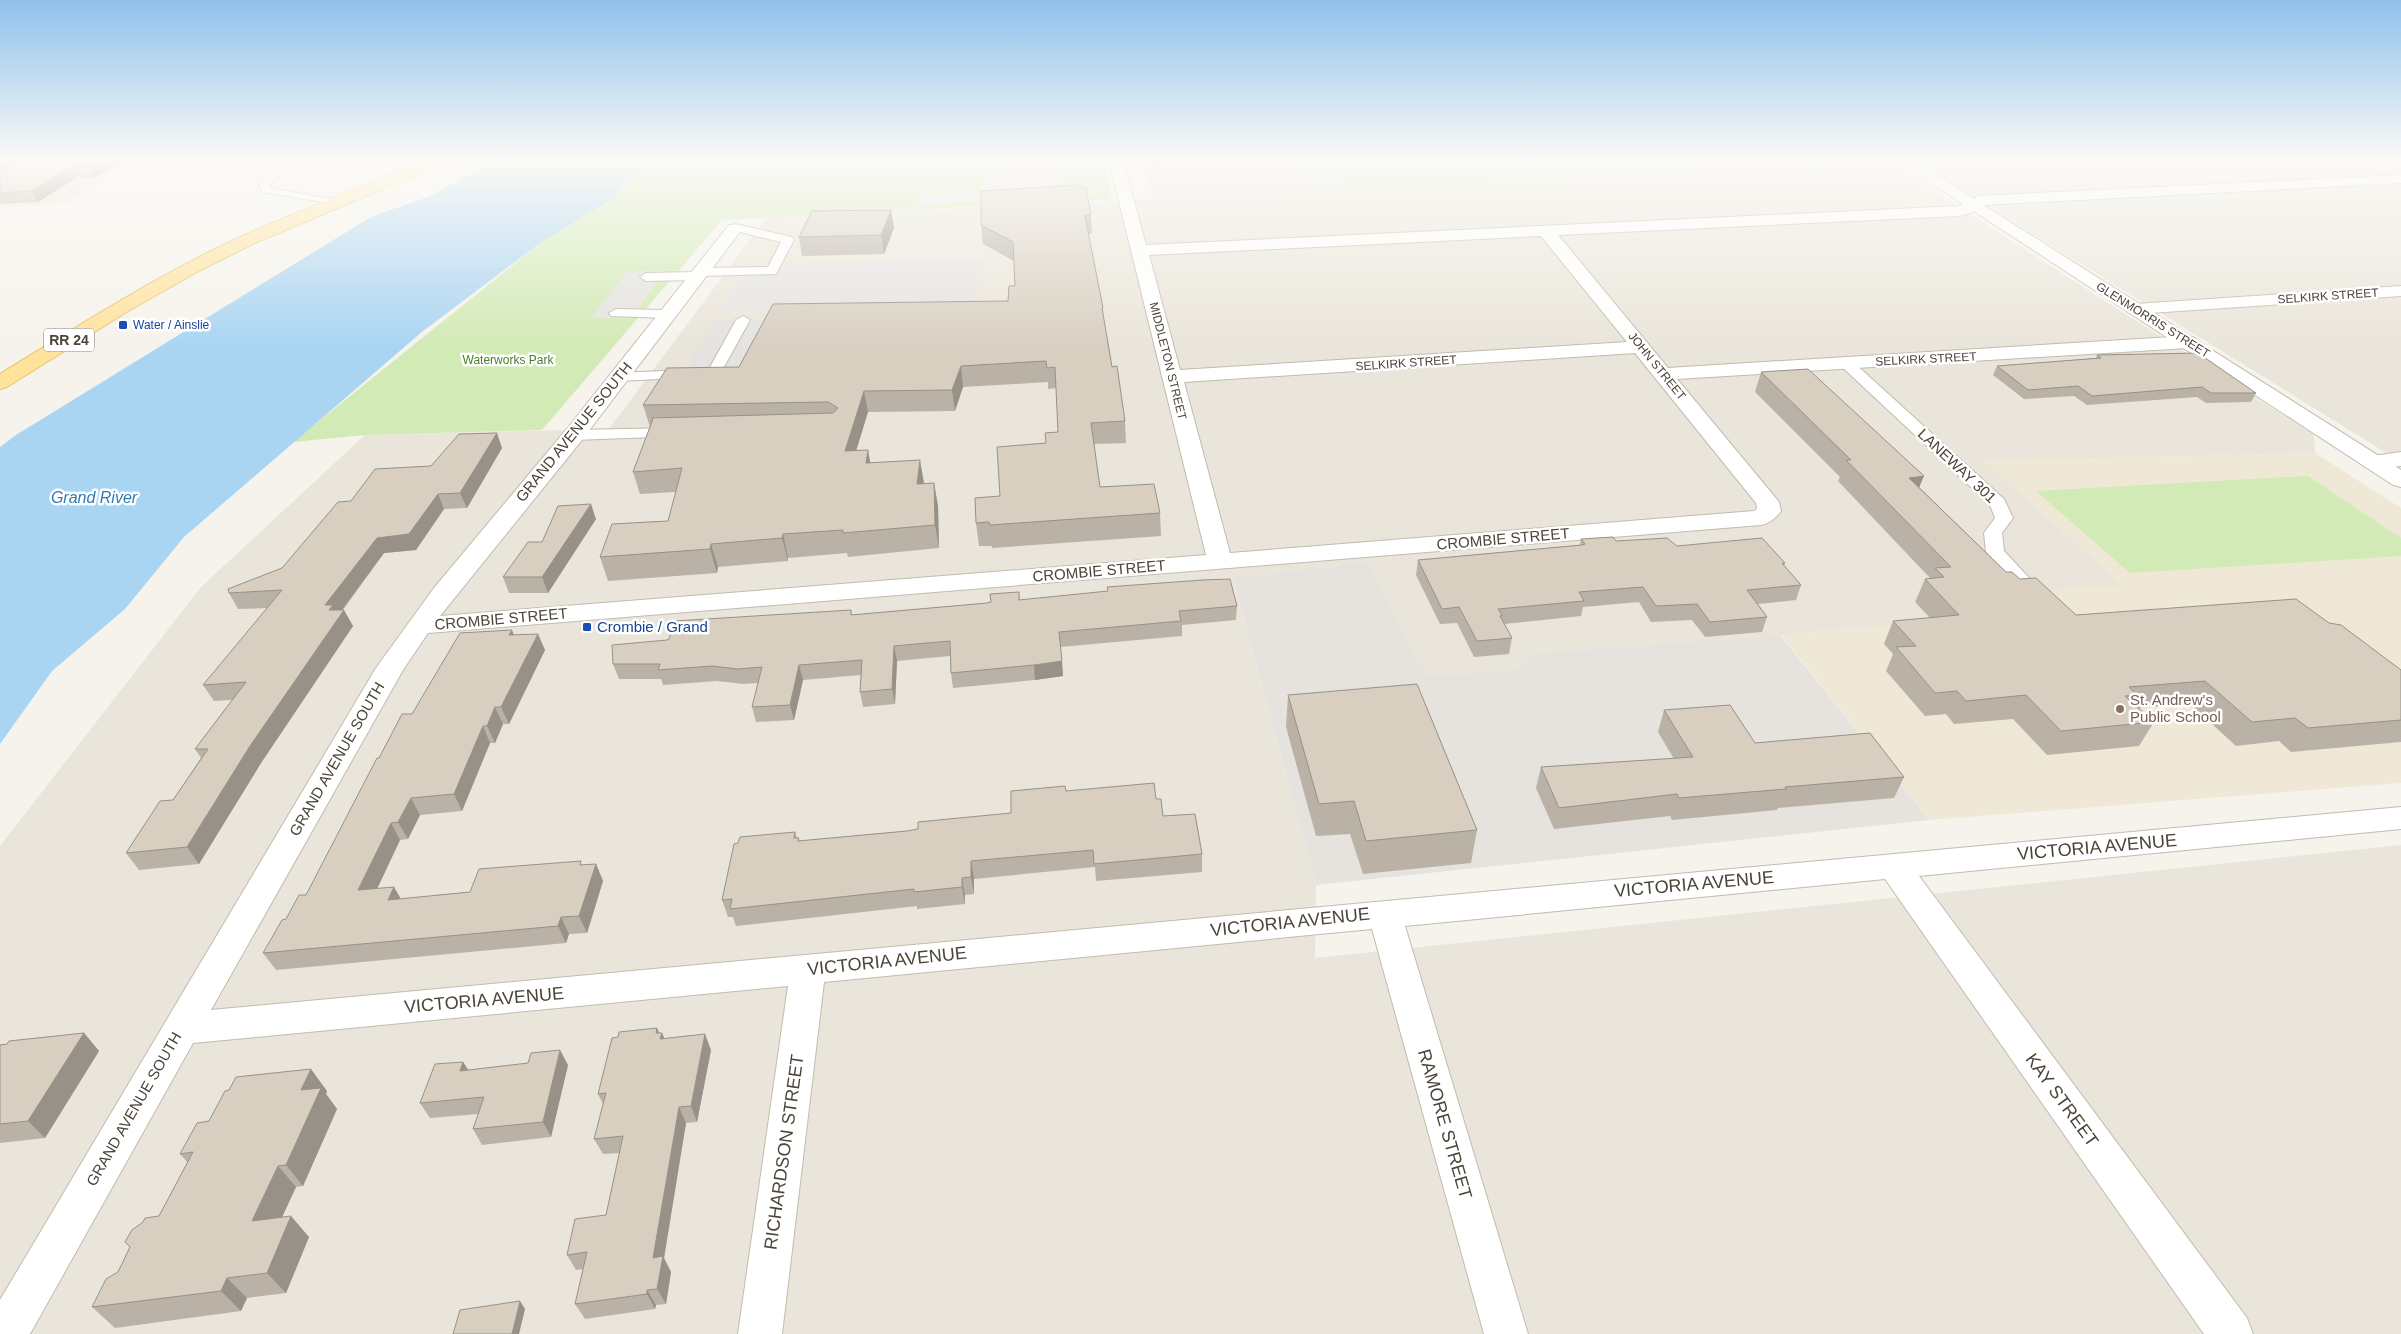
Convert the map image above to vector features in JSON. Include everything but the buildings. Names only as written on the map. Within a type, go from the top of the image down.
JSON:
[{"type":"main road","name":"RR 24","points":[[0,383],[138,297],[236,246],[289,223]]},
{"type":"main road","points":[[0,364],[138,297]]},
{"type":"street","name":"MIDDLETON STREET","points":[[1132,223],[1220,561]]},
{"type":"street","points":[[1139,250],[1706,223]]},
{"type":"street","name":"GLENMORRIS STREET","points":[[2000,223],[2135,308],[2401,480]]},
{"type":"street","name":"GRAND AVENUE SOUTH","points":[[5,1334],[360,718],[418,626],[574,435],[735,228]]},
{"type":"street","name":"JOHN STREET","points":[[1546,231],[1767,502]]},
{"type":"street","name":"SELKIRK STREET","points":[[2135,308],[2401,291]]},
{"type":"street","name":"SELKIRK STREET","points":[[1663,374],[2188,342]]},
{"type":"street","name":"SELKIRK STREET","points":[[1172,377],[1641,347]]},
{"type":"street","points":[[2372,462],[2401,459]]},
{"type":"street","name":"CROMBIE STREET","points":[[418,626],[1761,518],[1769,511],[1767,502]]},
{"type":"street","name":"VICTORIA AVENUE","points":[[180,1029],[1893,866],[2395,825]]},
{"type":"street","name":"KAY STREET","points":[[1893,866],[2231,1334]]},
{"type":"street","name":"RAMORE STREET","points":[[1384,913],[1506,1334]]},
{"type":"street","name":"RICHARDSON STREET","points":[[760,1334],[808,969]]},
{"type":"lane","points":[[646,276],[772,271],[788,240],[735,228]]},
{"type":"lane","points":[[616,313],[667,314]]},
{"type":"lane","points":[[618,377],[714,372],[743,320]]},
{"type":"lane","name":"LANEWAY 301","points":[[1847,364],[1998,503],[2004,518],[1993,533],[1995,552],[2024,584]]},
{"type":"lane","points":[[574,435],[687,433]]},
{"type":"shaded area","points":[[762,223],[1984,223],[2314,435],[2315,453],[1984,461],[2123,585],[2065,610],[1781,635],[1528,654],[1523,668],[1428,677],[1367,562],[1233,580],[1316,885],[1315,958],[2401,845],[2401,1334],[0,1334],[0,846],[201,587],[365,435],[609,429]]},
{"type":"shaded area","points":[[2015,223],[2401,223],[2401,462]]},
{"type":"shaded area","points":[[984,259],[974,303],[722,309],[738,281],[788,262]]},
{"type":"shaded area","points":[[665,270],[631,318],[591,318],[628,271]]},
{"type":"shaded area","points":[[770,319],[741,380],[679,382],[713,320]]},
{"type":"shaded area","name":"St. Andrew's Public School","points":[[2315,453],[2401,508],[2401,783],[1929,820],[1781,635],[2064,610],[2042,590],[2123,585],[1983,461]]},
{"type":"shaded area","points":[[1367,562],[1428,677],[1523,668],[1528,654],[1780,635],[1929,820],[1316,885],[1233,579]]},
{"type":"green space","name":"Waterworks Park","points":[[572,223],[719,223],[542,430],[365,435],[293,442],[543,241]]},
{"type":"green space","points":[[2308,476],[2401,538],[2401,556],[2130,573],[2036,491]]},
{"type":"water","name":"Grand River","points":[[361,223],[572,223],[543,241],[423,331],[184,537],[125,609],[52,671],[0,744],[0,447],[16,435]]},
{"type":"place","name":"Water / Ainslie","points":[[123,325]]},
{"type":"place","name":"Crombie / Grand","points":[[587,627]]},
{"type":"place","name":"St. Andrew's Public School","points":[[2120,709]]}]
